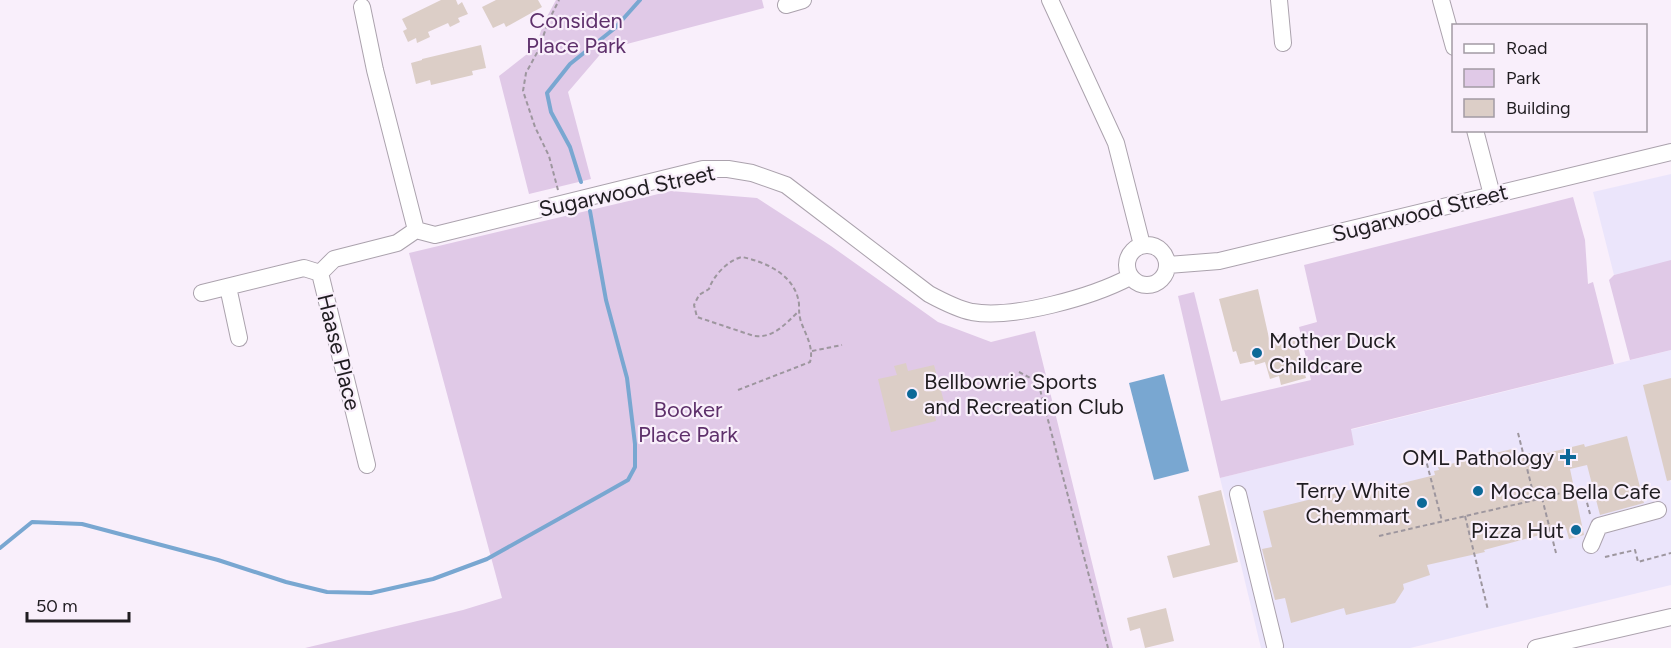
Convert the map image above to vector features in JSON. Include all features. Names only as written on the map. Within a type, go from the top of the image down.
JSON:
[{"type":"street","points":[[786,5],[803,0]]},
{"type":"street","points":[[1050,0],[1116,143],[1142,246]]},
{"type":"street","points":[[1279,0],[1283,43]]},
{"type":"street","points":[[1441,0],[1452,40]]},
{"type":"street","points":[[362,7],[375,70],[416,230]]},
{"type":"street","points":[[1476,132],[1492,195]]},
{"type":"street","name":"Sugarwood Street","points":[[1168,265],[1219,261],[1671,152]]},
{"type":"street","name":"Sugarwood Street","points":[[416,230],[435,235],[703,169],[728,169],[752,173],[786,186],[929,294],[971,312],[1004,314],[1025,310],[1102,289],[1130,277]]},
{"type":"street","name":"Haase Place","points":[[367,465],[320,273],[334,259],[397,243],[416,230]]},
{"type":"street","points":[[1153,245],[1165,255],[1168,265],[1165,276],[1156,284],[1145,286],[1130,277],[1127,267],[1129,256],[1142,246],[1153,245]]},
{"type":"street","points":[[202,293],[304,268],[320,273]]},
{"type":"street","points":[[228,287],[239,338]]},
{"type":"street","points":[[1238,494],[1275,646]]},
{"type":"street","points":[[1591,544],[1599,526],[1658,510]]},
{"type":"street","points":[[1536,648],[1572,644],[1671,617]]},
{"type":"path","points":[[560,0],[526,74],[523,91],[535,127],[549,156],[561,205]]},
{"type":"path","points":[[738,390],[810,362],[812,351],[798,312],[799,305],[790,280],[780,272],[742,257],[735,258],[712,280],[709,289],[699,295],[694,305],[697,317],[754,336],[762,337],[775,333],[798,312]]},
{"type":"path","points":[[812,351],[842,345]]},
{"type":"path","points":[[1019,372],[1038,382],[1108,648]]},
{"type":"path","points":[[1518,433],[1535,500]]},
{"type":"path","points":[[1423,449],[1442,521]]},
{"type":"path","points":[[1379,536],[1583,487],[1592,520],[1599,526]]},
{"type":"path","points":[[1542,498],[1556,553]]},
{"type":"path","points":[[1465,516],[1488,610]]},
{"type":"path","points":[[1605,557],[1635,550],[1638,562],[1671,554]]},
{"type":"shaded area","points":[[1671,174],[1671,261],[1614,275],[1593,192]]},
{"type":"shaded area","points":[[1671,350],[1671,469],[1668,470],[1671,483],[1671,585],[1410,648],[1261,648],[1220,478],[1354,445],[1350,430]]},
{"type":"green space","name":"Considen Place Park","points":[[556,0],[762,0],[764,8],[604,50],[568,92],[591,179],[529,194],[499,76],[536,47],[543,24]]},
{"type":"green space","name":"Booker Place Park","points":[[671,191],[757,198],[831,246],[938,322],[991,342],[1035,331],[1113,648],[305,648],[463,610],[502,598],[409,253]]},
{"type":"green space","points":[[1573,197],[1585,240],[1588,284],[1593,282],[1614,364],[1351,429],[1354,445],[1220,478],[1178,296],[1194,292],[1221,401],[1311,380],[1299,327],[1317,322],[1304,265]]},
{"type":"green space","points":[[1671,260],[1671,350],[1630,360],[1609,280],[1614,275]]},
{"type":"water","points":[[1164,374],[1189,471],[1154,480],[1129,383]]},
{"type":"building","points":[[441,0],[456,0],[458,5],[462,2],[468,14],[458,18],[460,22],[450,27],[448,23],[428,32],[430,37],[417,43],[416,38],[408,42],[403,31],[407,29],[402,19]]},
{"type":"building","points":[[496,0],[538,0],[542,7],[506,27],[504,23],[493,28],[482,7]]},
{"type":"building","points":[[481,45],[486,68],[472,71],[473,75],[431,85],[430,80],[416,84],[411,63]]},
{"type":"building","points":[[1258,289],[1269,338],[1283,334],[1284,338],[1295,335],[1306,378],[1281,385],[1279,376],[1270,379],[1265,362],[1255,365],[1254,361],[1240,364],[1236,351],[1233,352],[1219,299]]},
{"type":"building","name":"Bellbowrie Sports and Recreation Club","points":[[906,363],[908,371],[934,365],[946,409],[934,412],[936,421],[891,432],[878,379],[897,375],[894,366]]},
{"type":"building","points":[[1671,378],[1671,480],[1667,481],[1643,385]]},
{"type":"building","points":[[1627,436],[1644,503],[1600,515],[1587,465],[1570,469],[1584,535],[1569,539],[1566,528],[1484,550],[1485,552],[1427,565],[1430,575],[1403,584],[1404,589],[1395,603],[1346,615],[1344,608],[1291,623],[1285,598],[1275,600],[1262,549],[1272,547],[1263,511],[1357,488],[1358,494],[1435,475],[1434,471],[1439,470],[1438,467],[1512,449],[1514,457],[1530,453],[1531,457]]},
{"type":"building","points":[[1221,490],[1238,562],[1173,578],[1167,556],[1210,545],[1198,496]]},
{"type":"building","points":[[1166,608],[1174,641],[1145,648],[1140,628],[1130,631],[1127,618]]},
{"type":"waterway","points":[[581,182],[570,147],[551,112],[547,93],[570,64],[615,28],[640,0]]},
{"type":"waterway","points":[[0,548],[32,522],[82,524],[327,592],[371,593],[433,579],[487,559],[628,480],[635,467],[635,444],[627,378],[606,300],[590,211]]},
{"type":"place","name":"Mother Duck Childcare","points":[[1257,353]]},
{"type":"place","name":"Bellbowrie Sports and Recreation Club","points":[[912,394]]},
{"type":"place","name":"OML Pathology","points":[[1568,457]]},
{"type":"place","name":"Mocca Bella Cafe","points":[[1478,491]]},
{"type":"place","name":"Terry White Chemmart","points":[[1422,503]]},
{"type":"place","name":"Pizza Hut","points":[[1576,530]]}]
